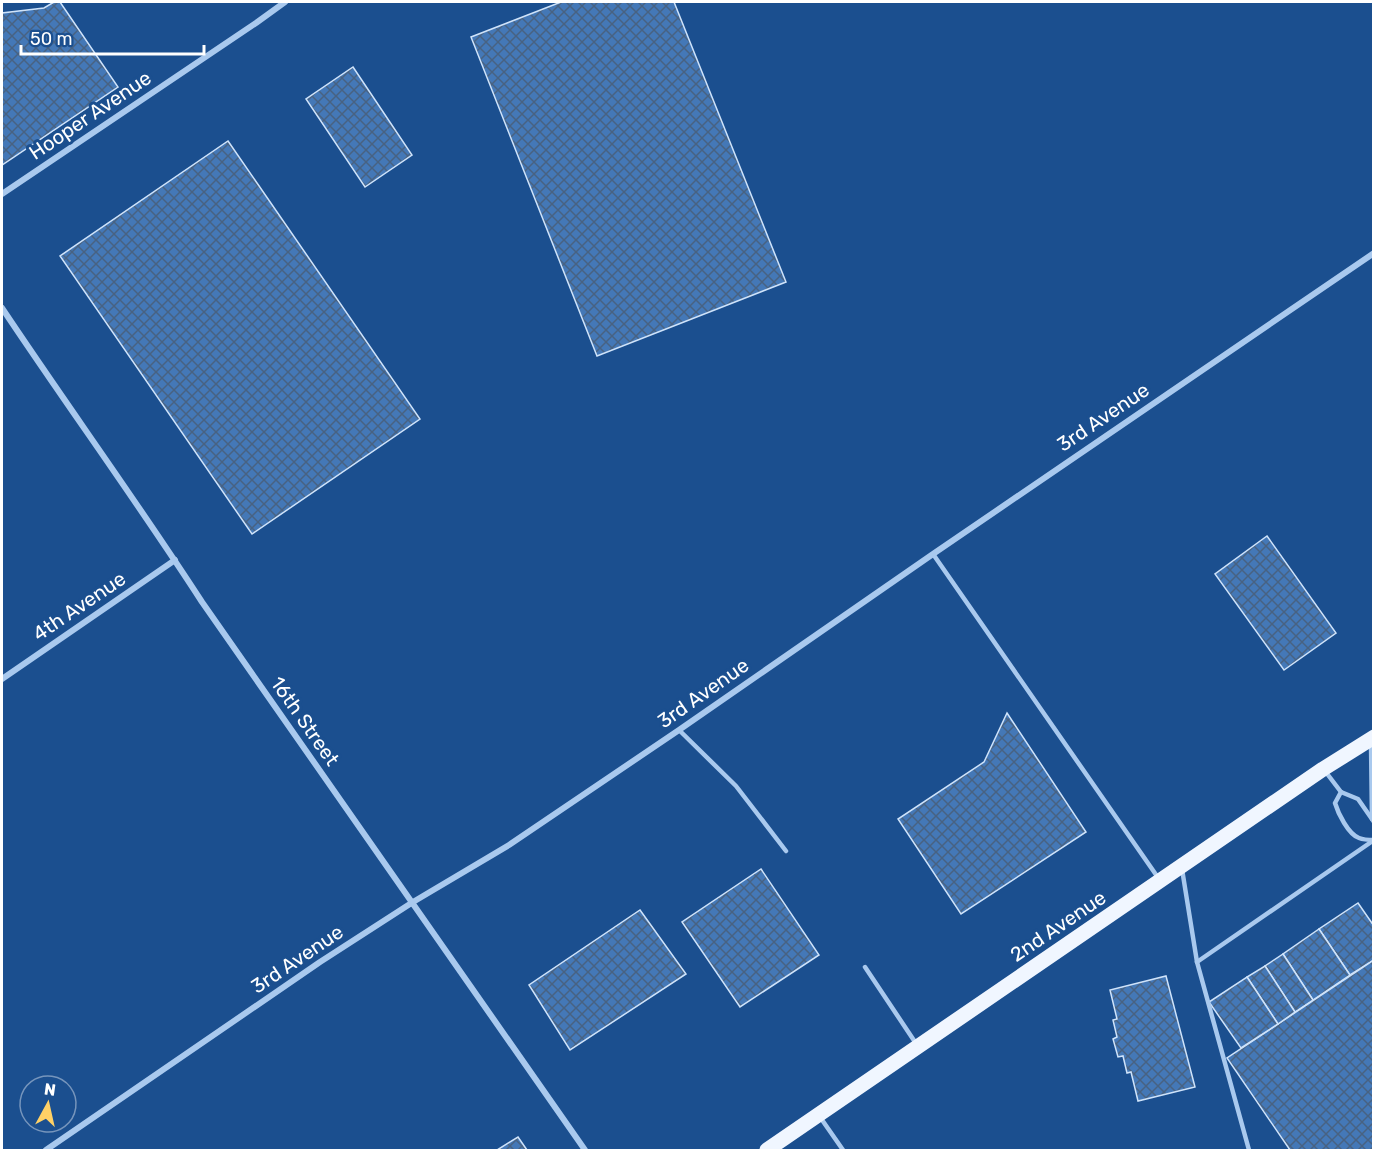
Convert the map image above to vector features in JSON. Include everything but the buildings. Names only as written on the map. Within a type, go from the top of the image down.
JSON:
[{"type":"main road","name":"2nd Avenue","points":[[766,1150],[1323,769],[1372,738]]},
{"type":"street","name":"Hooper Avenue","points":[[2,194],[285,2]]},
{"type":"street","name":"3rd Avenue","points":[[46,1150],[320,962],[413,902],[509,845],[1374,253]]},
{"type":"street","name":"16th Street","points":[[2,308],[202,602],[585,1150]]},
{"type":"street","name":"4th Avenue","points":[[2,679],[175,560]]},
{"type":"lane","points":[[933,554],[1161,881]]},
{"type":"lane","points":[[679,730],[736,786],[786,851]]},
{"type":"lane","points":[[1372,738],[1373,821]]},
{"type":"lane","points":[[1323,769],[1341,792],[1358,799],[1373,821]]},
{"type":"lane","points":[[1341,792],[1335,803],[1338,814],[1354,836],[1362,840],[1374,840]]},
{"type":"lane","points":[[1197,962],[1374,840]]},
{"type":"lane","points":[[1181,866],[1197,962],[1249,1150]]},
{"type":"lane","points":[[865,967],[918,1047]]},
{"type":"lane","points":[[818,1115],[843,1150]]}]
